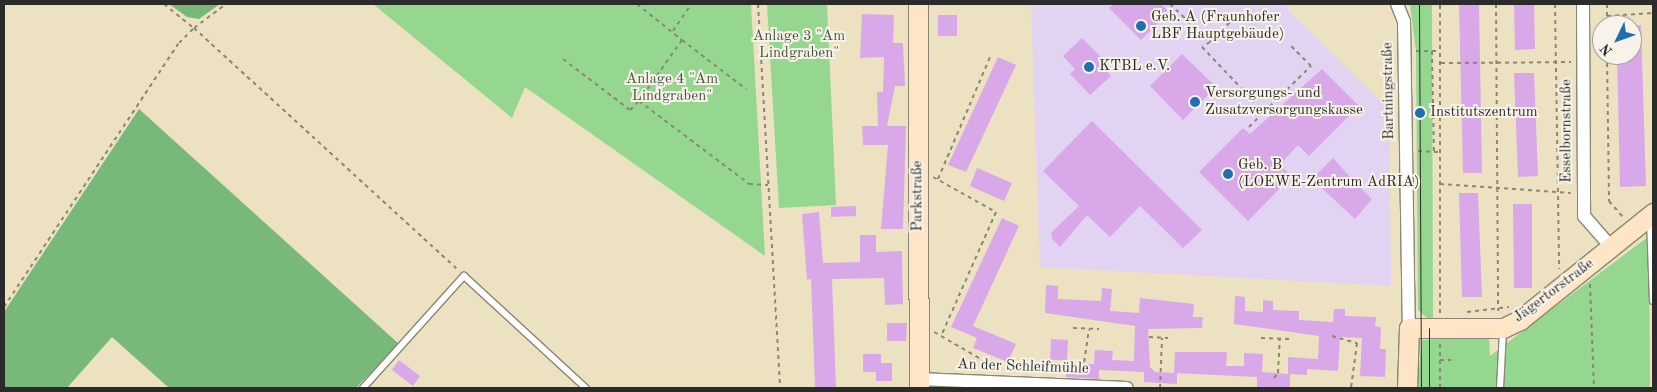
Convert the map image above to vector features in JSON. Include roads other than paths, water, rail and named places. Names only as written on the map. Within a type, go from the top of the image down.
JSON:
[{"type":"street","name":"Parkstraße","points":[[918,4],[919,384]]},
{"type":"street","name":"Bartningstraße","points":[[1397,4],[1404,21],[1410,328]]},
{"type":"street","name":"Esselbornstraße","points":[[1583,4],[1584,216],[1611,248]]},
{"type":"street","name":"Jägertorstraße","points":[[1410,328],[1443,318],[1500,319],[1611,248],[1651,214]]},
{"type":"street","points":[[1407,388],[1410,328]]},
{"type":"street","name":"An der Schleifmühle","points":[[919,384],[1023,384],[1127,388]]},
{"type":"lane","points":[[1651,214],[1653,301]]},
{"type":"lane","points":[[363,388],[464,276],[586,388]]},
{"type":"lane","points":[[1500,319],[1500,388]]},
{"type":"tram line","points":[[1419,4],[1421,388]]},
{"type":"tram line","points":[[1429,328],[1429,388]]},
{"type":"place","name":"Geb. A (Fraunhofer LBF Hauptgebäude)","points":[[1141,26]]},
{"type":"place","name":"KTBL e.V.","points":[[1089,67]]},
{"type":"place","name":"Versorgungs- und Zusatzversorgungskasse","points":[[1195,102]]},
{"type":"place","name":"Institutszentrum","points":[[1420,113]]},
{"type":"place","name":"Geb. B (LOEWE-Zentrum AdRIA)","points":[[1228,174]]},
{"type":"park label","name":"Anlage 3 \"Am Lindgraben\"","points":[[799,44]]},
{"type":"park label","name":"Anlage 4 \"Am Lindgraben\"","points":[[672,88]]}]
